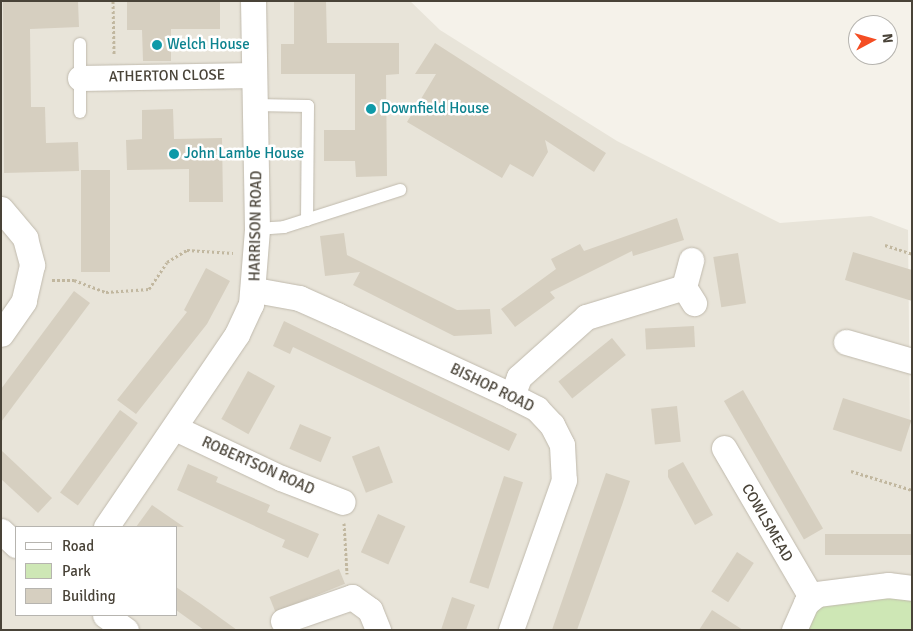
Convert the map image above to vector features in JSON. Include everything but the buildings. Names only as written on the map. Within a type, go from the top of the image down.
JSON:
[{"type":"street","name":"HARRISON ROAD","points":[[107,526],[237,334],[255,290],[258,229],[254,1]]},
{"type":"street","name":"ATHERTON CLOSE","points":[[80,78],[254,75]]},
{"type":"street","points":[[1,209],[25,238],[31,279],[24,301],[1,334]]},
{"type":"street","points":[[512,396],[519,377],[586,317],[689,295],[691,260]]},
{"type":"street","name":"BISHOP ROAD","points":[[255,290],[298,298],[537,408],[552,425],[562,445],[566,468],[512,630]]},
{"type":"street","points":[[846,342],[912,361]]},
{"type":"street","name":"ROBERTSON ROAD","points":[[175,428],[281,478],[343,502]]},
{"type":"street","name":"COWLSMEAD","points":[[724,448],[811,597]]},
{"type":"street","points":[[1,531],[15,544]]},
{"type":"street","points":[[794,630],[811,597],[823,592],[888,585],[912,588]]},
{"type":"street","points":[[283,621],[352,597],[370,610],[378,630]]},
{"type":"street","points":[[106,616],[126,630]]},
{"type":"lane","points":[[80,44],[80,112]]},
{"type":"lane","points":[[255,105],[308,106],[307,220]]},
{"type":"lane","points":[[258,229],[307,220],[400,190]]},
{"type":"path","points":[[113,1],[114,77]]},
{"type":"path","points":[[885,245],[912,254]]},
{"type":"path","points":[[31,279],[74,280],[106,292],[149,289],[167,262],[187,250],[256,254]]},
{"type":"path","points":[[851,471],[912,490]]},
{"type":"path","points":[[343,502],[345,564],[352,597]]},
{"type":"shaded area","points":[[1,1],[410,1],[440,30],[617,141],[780,223],[871,216],[908,230],[912,630],[1,630]]},
{"type":"green space","points":[[912,588],[912,630],[794,630],[830,591]]},
{"type":"place","name":"Welch House","points":[[157,45]]},
{"type":"place","name":"Downfield House","points":[[371,109]]},
{"type":"place","name":"John Lambe House","points":[[174,154]]}]
